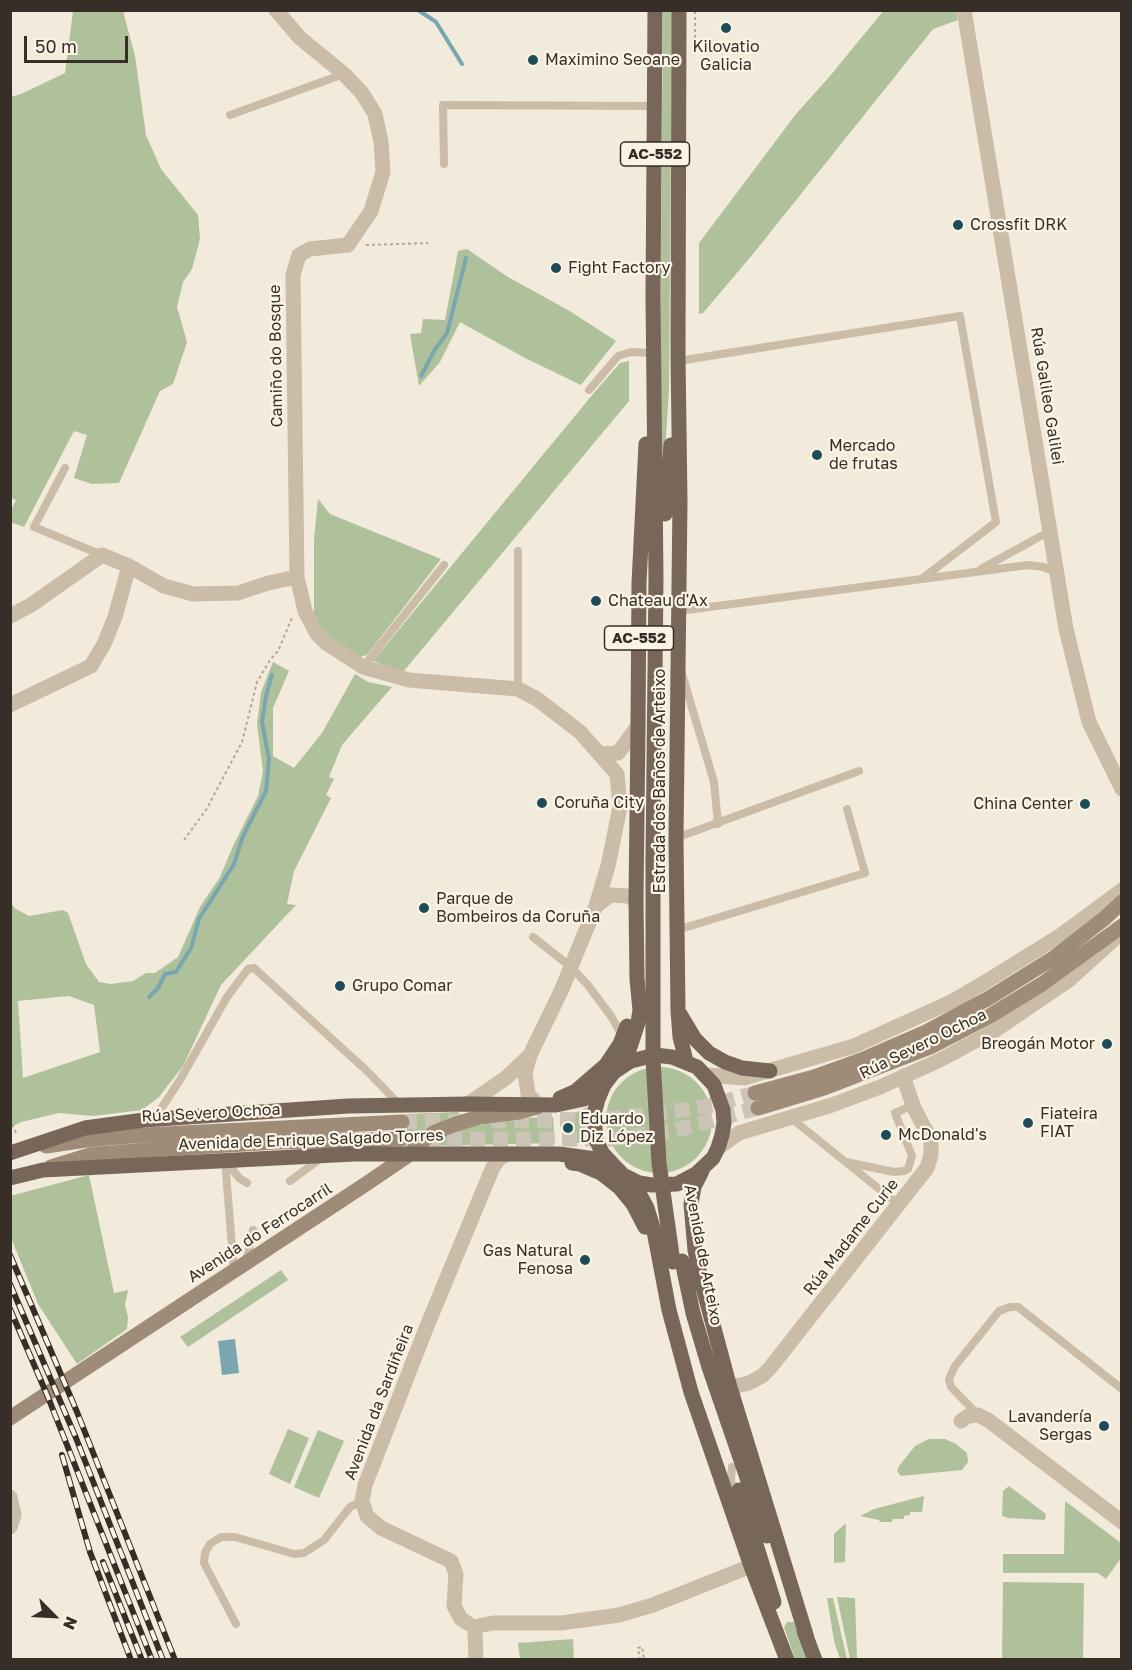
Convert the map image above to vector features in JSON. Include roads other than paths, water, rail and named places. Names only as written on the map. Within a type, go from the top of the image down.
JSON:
[{"type":"main road","name":"Estrada dos Baños de Arteixo","points":[[655,10],[653,297],[658,859]]},
{"type":"main road","name":"Estrada dos Baños de Arteixo","points":[[679,10],[679,663],[676,838],[678,1011],[680,1037],[686,1061]]},
{"type":"main road","name":"Estrada dos Baños de Arteixo","points":[[614,1072],[628,1053],[640,1010],[632,898],[638,726],[639,584],[653,297]]},
{"type":"main road","name":"Estrada dos Baños de Arteixo","points":[[658,859],[665,505],[678,358]]},
{"type":"main road","name":"Avenida de Arteixo","points":[[658,859],[653,1059],[659,1163],[678,1262],[685,1316],[764,1566],[788,1659]]},
{"type":"main road","name":"Rúa Severo Ochoa","points":[[1122,902],[1106,918],[1055,957],[989,999],[924,1033],[756,1101],[824,1089],[930,1047],[988,1017],[1042,984],[1122,926]]},
{"type":"main road","name":"Avenida de Enrique Salgado Torres","points":[[539,1106],[576,1090],[598,1073],[614,1055],[632,1010],[637,979]]},
{"type":"main road","points":[[678,1011],[695,1039],[709,1053],[742,1068],[770,1071]]},
{"type":"main road","name":"AC-552","points":[[655,1055],[686,1061],[698,1066],[714,1085],[723,1110],[724,1123],[718,1148],[702,1169],[677,1184],[663,1186],[639,1183],[625,1176],[613,1165],[599,1146],[594,1114],[604,1085],[614,1072],[631,1061],[655,1055]]},
{"type":"main road","name":"Avenida de Enrique Salgado Torres","points":[[16,1151],[85,1128],[154,1119],[399,1105],[556,1105],[584,1099],[604,1085]]},
{"type":"main road","name":"Avenida do Ferrocarril","points":[[10,1418],[410,1154],[435,1132],[479,1117],[519,1112],[539,1106]]},
{"type":"main road","name":"Rúa Severo Ochoa","points":[[16,1151],[144,1134],[402,1122]]},
{"type":"main road","name":"Rúa Severo Ochoa","points":[[43,1170],[90,1155],[147,1150],[276,1142],[401,1139]]},
{"type":"main road","points":[[507,1154],[580,1164],[601,1173],[619,1187],[633,1204],[658,1254]]},
{"type":"main road","name":"Avenida de Enrique Salgado Torres","points":[[10,1178],[43,1170],[324,1155],[559,1154],[596,1159],[613,1165]]},
{"type":"main road","name":"Avenida de Arteixo","points":[[702,1169],[694,1187],[691,1204],[695,1250],[729,1384],[807,1638]]},
{"type":"main road","name":"Avenida de Arteixo","points":[[625,1176],[644,1200],[654,1231],[669,1310],[691,1392],[751,1566],[788,1659]]},
{"type":"main road","name":"Avenida de Arteixo","points":[[678,1262],[742,1469],[776,1562],[816,1659]]},
{"type":"street","points":[[276,10],[300,38],[344,74]]},
{"type":"street","name":"Rúa Galileo Galilei","points":[[964,10],[1066,629],[1089,722],[1121,784]]},
{"type":"street","name":"Camiño do Bosque","points":[[344,74],[362,93],[375,114],[381,142],[383,172],[370,211],[348,245],[310,249],[299,255],[293,275],[297,577],[305,611],[316,634],[363,668],[409,680],[518,689],[556,713],[580,732],[617,774],[620,807],[608,866]]},
{"type":"street","points":[[10,616],[31,605],[102,555],[129,566],[164,586],[193,594],[238,593],[297,577]]},
{"type":"street","points":[[10,705],[91,666],[105,644],[129,566]]},
{"type":"street","points":[[601,754],[618,753],[638,726]]},
{"type":"street","points":[[539,1106],[528,1094],[526,1084],[525,1073],[530,1055],[571,967],[596,906],[608,866]]},
{"type":"street","name":"Estrada dos Baños de Arteixo","points":[[608,866],[612,886],[632,898]]},
{"type":"street","name":"Rúa Severo Ochoa","points":[[706,1076],[744,1078],[854,1046],[953,1001],[1061,935],[1122,890]]},
{"type":"street","name":"Estrada dos Baños de Arteixo","points":[[596,906],[610,895],[632,898]]},
{"type":"street","name":"Rúa Severo Ochoa","points":[[718,1148],[739,1133],[861,1094],[994,1031],[1069,980],[1122,932]]},
{"type":"street","points":[[468,1104],[506,1078],[530,1055]]},
{"type":"street","name":"Rúa Madame Curie","points":[[729,1384],[737,1386],[748,1383],[762,1376],[770,1368],[927,1168],[932,1155],[931,1140],[913,1105],[903,1076]]},
{"type":"street","name":"Avenida da Sardiñeira","points":[[474,1628],[461,1619],[454,1606],[456,1574],[451,1561],[404,1540],[373,1522],[367,1515],[362,1501],[365,1485],[493,1167],[500,1158],[507,1154]]},
{"type":"street","points":[[961,1422],[968,1416],[978,1415],[997,1426],[1122,1522]]},
{"type":"street","points":[[10,1497],[14,1515],[10,1527]]},
{"type":"street","points":[[476,1659],[474,1628],[493,1623],[561,1623],[619,1615],[653,1605],[751,1566]]},
{"type":"lane","points":[[230,114],[344,74]]},
{"type":"lane","points":[[444,164],[442,105],[655,106]]},
{"type":"lane","points":[[678,358],[960,316],[996,522],[923,578]]},
{"type":"lane","points":[[589,390],[618,356],[631,352],[651,353]]},
{"type":"lane","points":[[65,468],[34,527],[102,555]]},
{"type":"lane","points":[[976,571],[1050,531]]},
{"type":"lane","points":[[518,551],[518,689]]},
{"type":"lane","points":[[363,668],[444,566]]},
{"type":"lane","points":[[679,611],[976,571],[1028,566],[1044,567],[1058,573]]},
{"type":"lane","points":[[679,663],[714,782],[718,824]]},
{"type":"lane","points":[[676,838],[860,771]]},
{"type":"lane","points":[[677,930],[865,873],[847,809]]},
{"type":"lane","points":[[533,937],[571,967],[587,984],[611,1016],[623,1037],[628,1053]]},
{"type":"lane","points":[[154,1119],[180,1080],[227,997],[248,969],[254,968],[345,1050],[399,1105]]},
{"type":"lane","points":[[846,1162],[894,1172],[908,1169],[912,1156],[895,1113],[913,1105]]},
{"type":"lane","points":[[791,1118],[899,1205]]},
{"type":"lane","points":[[290,1181],[324,1155]]},
{"type":"lane","points":[[225,1160],[240,1268]]},
{"type":"lane","points":[[225,1160],[247,1183]]},
{"type":"lane","points":[[240,1268],[253,1230]]},
{"type":"lane","points":[[978,1415],[951,1387],[949,1379],[955,1366],[999,1311],[1010,1307],[1018,1307],[1122,1389]]},
{"type":"lane","name":"Avenida de Arteixo","points":[[732,1467],[732,1486],[752,1554],[751,1566]]},
{"type":"lane","points":[[236,1624],[204,1563],[205,1553],[210,1544],[221,1537],[235,1537],[294,1554],[304,1552],[324,1540],[350,1507],[362,1501]]},
{"type":"water","points":[[235,1339],[239,1373],[222,1375],[218,1341]]},
{"type":"waterway","points":[[418,10],[436,22],[462,64]]},
{"type":"waterway","points":[[421,376],[434,351],[447,333],[466,258]]},
{"type":"waterway","points":[[149,997],[158,988],[165,974],[176,972],[191,948],[199,919],[234,864],[243,836],[266,791],[269,759],[262,722],[272,675]]},
{"type":"tunnel","points":[[491,1121],[606,1119],[713,1105],[755,1093]]},
{"type":"tunnel","points":[[401,1139],[610,1139],[673,1131],[758,1108]]},
{"type":"tunnel","points":[[402,1122],[461,1121]]},
{"type":"railway","points":[[10,1255],[77,1412],[175,1660]]},
{"type":"railway","points":[[10,1284],[76,1438],[163,1660]]},
{"type":"railway","points":[[10,1309],[48,1397],[152,1660]]},
{"type":"railway","points":[[62,1455],[90,1552],[131,1660]]},
{"type":"railway","points":[[103,1562],[142,1660]]},
{"type":"place","name":"Kilovatio Galicia","points":[[726,28]]},
{"type":"place","name":"Maximino Seoane","points":[[533,60]]},
{"type":"place","name":"Crossfit DRK","points":[[958,225]]},
{"type":"place","name":"Fight Factory","points":[[556,268]]},
{"type":"place","name":"Mercado de frutas","points":[[817,455]]},
{"type":"place","name":"Chateau d'Ax","points":[[596,601]]},
{"type":"place","name":"Coruña City","points":[[542,803]]},
{"type":"place","name":"China Center","points":[[1085,804]]},
{"type":"place","name":"Parque de Bombeiros da Coruña","points":[[424,908]]},
{"type":"place","name":"Grupo Comar","points":[[340,986]]},
{"type":"place","name":"Breogán Motor","points":[[1107,1044]]},
{"type":"place","name":"Fiateira FIAT","points":[[1028,1123]]},
{"type":"place","name":"Eduardo Diz López","points":[[568,1128]]},
{"type":"place","name":"McDonald's","points":[[886,1135]]},
{"type":"place","name":"Gas Natural Fenosa","points":[[585,1260]]},
{"type":"place","name":"Lavandería Sergas","points":[[1104,1426]]}]
